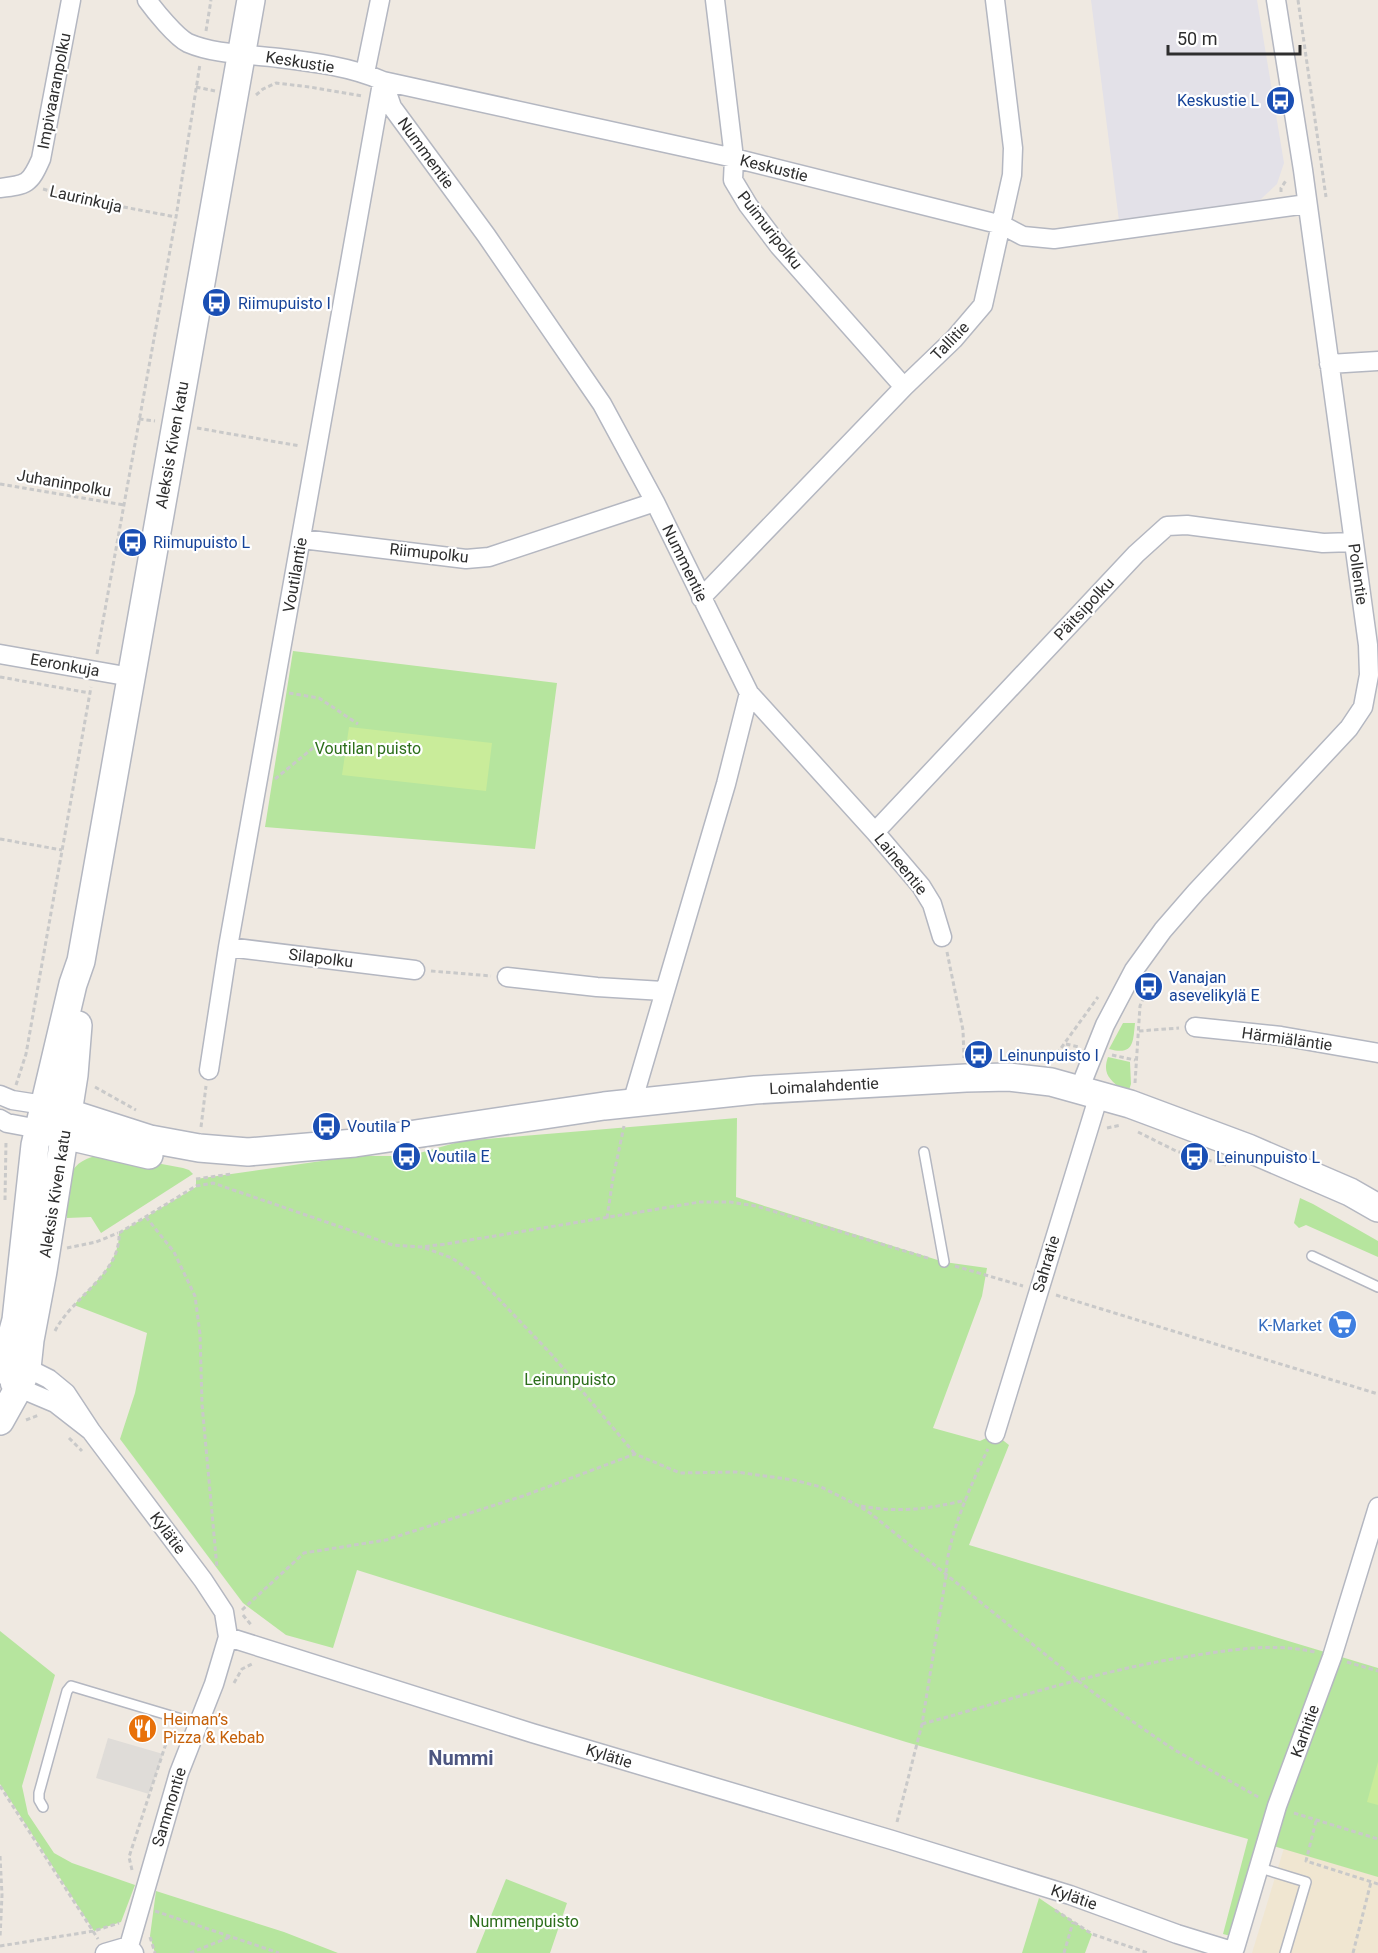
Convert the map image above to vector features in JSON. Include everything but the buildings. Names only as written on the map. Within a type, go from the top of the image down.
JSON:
[{"type":"main road","name":"Aleksis Kiven katu","points":[[11,1421],[10,1372],[35,1145],[54,1121],[64,1072],[73,984],[81,960],[251,0]]},
{"type":"main road","name":"Loimalahdentie","points":[[54,1121],[175,1144],[248,1152],[355,1143],[627,1104],[754,1090],[1009,1077],[1051,1082],[1089,1092],[1132,1117],[1248,1148],[1350,1192],[1378,1208]]},
{"type":"street","name":"Impivaaranpolku","points":[[30,180],[41,159],[71,0]]},
{"type":"street","name":"Keskustie","points":[[147,0],[157,14],[186,42],[203,47],[365,73],[383,81],[734,158],[1002,225],[1023,236],[1054,239],[1307,204]]},
{"type":"street","points":[[365,73],[380,0]]},
{"type":"street","name":"Puimuripolku","points":[[716,0],[734,158],[732,180],[779,246],[904,387]]},
{"type":"street","name":"Tallitie","points":[[701,598],[904,387],[954,339],[983,305],[1012,175],[1013,148],[995,0]]},
{"type":"street","name":"Pollentie","points":[[1089,1092],[1105,1025],[1134,970],[1163,930],[1349,728],[1371,709],[1368,645],[1307,204],[1276,0]]},
{"type":"street","name":"Voutilantie","points":[[208,1070],[316,449],[383,81]]},
{"type":"street","name":"Nummentie","points":[[383,81],[392,107],[486,235],[602,404],[655,502],[748,693]]},
{"type":"street","name":"Laurinkuja","points":[[0,188],[19,186],[30,180]]},
{"type":"street","points":[[1329,364],[1378,361]]},
{"type":"street","name":"Riimupolku","points":[[302,539],[466,559],[489,557],[655,502]]},
{"type":"street","name":"Päitsipolku","points":[[875,832],[1136,554],[1167,526],[1187,525],[1323,543],[1354,542]]},
{"type":"street","name":"Eeronkuja","points":[[0,654],[130,677]]},
{"type":"street","points":[[627,1104],[726,784],[748,693]]},
{"type":"street","name":"Laineentie","points":[[748,693],[921,886],[932,904],[942,936]]},
{"type":"street","name":"Silapolku","points":[[228,947],[415,970]]},
{"type":"street","points":[[507,977],[597,987],[663,991]]},
{"type":"street","name":"Härmiäläntie","points":[[1196,1027],[1281,1036],[1378,1053]]},
{"type":"street","name":"Sahratie","points":[[995,1434],[1039,1290],[1089,1092]]},
{"type":"street","points":[[6,1097],[54,1121]]},
{"type":"street","points":[[4,1121],[54,1121]]},
{"type":"street","name":"Kylätie","points":[[10,1372],[91,1431]]},
{"type":"street","name":"Kylätie","points":[[10,1372],[49,1379],[66,1393],[91,1431],[203,1580],[224,1612],[228,1637],[554,1739],[1070,1895],[1177,1934],[1236,1950]]},
{"type":"street","name":"Karhitie","points":[[1236,1950],[1257,1867],[1332,1657],[1378,1508]]},
{"type":"street","name":"Sammontie","points":[[106,1953],[132,1949],[179,1773],[214,1684],[228,1637]]},
{"type":"lane","points":[[924,1152],[944,1262]]},
{"type":"lane","points":[[1312,1256],[1378,1287]]},
{"type":"lane","points":[[43,1807],[39,1800],[39,1793],[67,1691],[71,1686],[198,1724]]},
{"type":"lane","points":[[1257,1867],[1306,1882],[1286,1953]]},
{"type":"path","points":[[6,1097],[26,1053],[176,217],[211,0]]},
{"type":"path","points":[[196,87],[255,97],[263,89],[276,83],[379,100]]},
{"type":"path","points":[[1283,207],[1281,188],[1290,172]]},
{"type":"path","name":"Laurinkuja","points":[[30,180],[45,190],[71,197],[176,217]]},
{"type":"path","points":[[139,418],[316,449]]},
{"type":"path","name":"Juhaninpolku","points":[[0,484],[124,505]]},
{"type":"path","points":[[118,538],[132,542]]},
{"type":"path","points":[[0,677],[90,693]]},
{"type":"path","points":[[274,691],[319,699],[358,724]]},
{"type":"path","points":[[256,796],[313,748]]},
{"type":"path","points":[[0,839],[62,850]]},
{"type":"path","points":[[942,936],[963,1030],[966,1078]]},
{"type":"path","points":[[415,970],[507,977]]},
{"type":"path","points":[[1153,976],[1140,1006],[1132,1117],[1176,1151],[1237,1168]]},
{"type":"path","points":[[1051,1082],[1056,1055],[1100,994]]},
{"type":"path","points":[[1139,1031],[1196,1027]]},
{"type":"path","points":[[26,1053],[139,1111]]},
{"type":"path","points":[[607,1218],[627,1104]]},
{"type":"path","points":[[4,1121],[5,1202]]},
{"type":"path","points":[[62,1249],[96,1242],[119,1233],[196,1186],[213,1183],[393,1245],[421,1247],[700,1202],[730,1202],[756,1206],[1378,1394]]},
{"type":"path","points":[[146,1217],[174,1252],[195,1296],[200,1334],[202,1404],[217,1577]]},
{"type":"path","points":[[52,1338],[61,1320],[110,1264],[119,1246],[119,1233]]},
{"type":"path","points":[[421,1247],[452,1258],[475,1274],[552,1354],[635,1454],[680,1473],[736,1472],[794,1480],[821,1487],[857,1505],[870,1513],[1077,1680],[1173,1749],[1277,1806],[1316,1821],[1378,1839]]},
{"type":"path","points":[[38,1417],[49,1400]]},
{"type":"path","points":[[11,1421],[38,1417],[44,1419]]},
{"type":"path","points":[[892,1840],[922,1724],[946,1575],[946,1561],[966,1500],[995,1434]]},
{"type":"path","points":[[69,1438],[84,1452]]},
{"type":"path","points":[[240,1612],[304,1553],[386,1540],[526,1495],[635,1454]]},
{"type":"path","points":[[857,1505],[881,1510],[927,1509],[966,1500]]},
{"type":"path","points":[[922,1724],[1077,1680],[1151,1662],[1266,1646],[1296,1648],[1378,1671]]},
{"type":"path","points":[[133,1875],[129,1857],[173,1724],[178,1719]]},
{"type":"path","points":[[0,1786],[106,1953]]},
{"type":"path","points":[[1316,1821],[1306,1861],[1378,1884]]},
{"type":"path","points":[[0,1856],[2,1894],[0,1938]]},
{"type":"path","points":[[1353,1953],[1371,1882]]},
{"type":"path","points":[[153,1910],[279,1953]]},
{"type":"path","points":[[1064,1953],[1073,1922]]},
{"type":"path","points":[[1,1953],[0,1947],[94,1931],[121,1923]]},
{"type":"path","points":[[190,1953],[231,1937]]},
{"type":"shaded area","points":[[1091,0],[1257,0],[1284,163],[1277,184],[1260,200],[1119,221]]},
{"type":"shaded area","points":[[108,1738],[163,1754],[149,1794],[96,1778]]},
{"type":"shaded area","points":[[1284,1848],[1378,1877],[1378,1953],[1252,1953]]},
{"type":"green space","name":"Voutilan puisto","points":[[293,651],[557,683],[535,849],[265,827]]},
{"type":"green space","points":[[349,727],[492,743],[486,791],[342,775]]},
{"type":"green space","points":[[1123,1023],[1135,1023],[1131,1046],[1123,1051],[1109,1049]]},
{"type":"green space","points":[[1108,1057],[1130,1062],[1129,1090],[1122,1090],[1108,1076],[1106,1063]]},
{"type":"green space","name":"Leinunpuisto","points":[[737,1118],[736,1197],[944,1262],[987,1268],[982,1296],[933,1428],[980,1441],[995,1434],[1009,1445],[969,1545],[1378,1668],[1378,1877],[1260,1842],[1235,1937],[1223,1934],[1248,1839],[906,1742],[357,1570],[333,1648],[286,1635],[243,1603],[120,1439],[135,1393],[147,1333],[74,1305],[97,1281],[110,1263],[118,1244],[119,1233],[196,1187],[196,1179],[356,1156],[416,1154],[462,1141]]},
{"type":"green space","points":[[99,1155],[119,1156],[183,1168],[193,1174],[101,1233],[91,1217],[67,1218],[68,1187],[73,1170],[87,1159]]},
{"type":"green space","points":[[1300,1198],[1378,1241],[1378,1257],[1306,1225],[1299,1228],[1294,1223]]},
{"type":"green space","points":[[0,1631],[55,1675],[22,1786],[28,1814],[54,1853],[72,1863],[135,1885],[121,1922],[94,1931],[0,1784]]},
{"type":"green space","points":[[1378,1762],[1378,1805],[1367,1802]]},
{"type":"green space","name":"Nummenpuisto","points":[[506,1879],[567,1903],[550,1953],[476,1953]]},
{"type":"green space","points":[[156,1891],[284,1932],[338,1953],[155,1953],[150,1936]]},
{"type":"green space","points":[[1039,1898],[1092,1934],[1085,1953],[1022,1953]]},
{"type":"place","name":"Keskustie L","points":[[1280,100]]},
{"type":"place","name":"Riimupuisto I","points":[[217,303]]},
{"type":"place","name":"Riimupuisto L","points":[[132,542]]},
{"type":"place","name":"Vanajan asevelikylä E","points":[[1148,986]]},
{"type":"place","name":"Leinunpuisto I","points":[[978,1055]]},
{"type":"place","name":"Voutila P","points":[[326,1126]]},
{"type":"place","name":"Voutila E","points":[[406,1156]]},
{"type":"place","name":"Leinunpuisto L","points":[[1195,1157]]},
{"type":"place","name":"K-Market","points":[[1343,1325]]},
{"type":"place","name":"Heiman’s Pizza & Kebab","points":[[142,1728]]},
{"type":"district","name":"Nummi","points":[[461,1758]]}]
